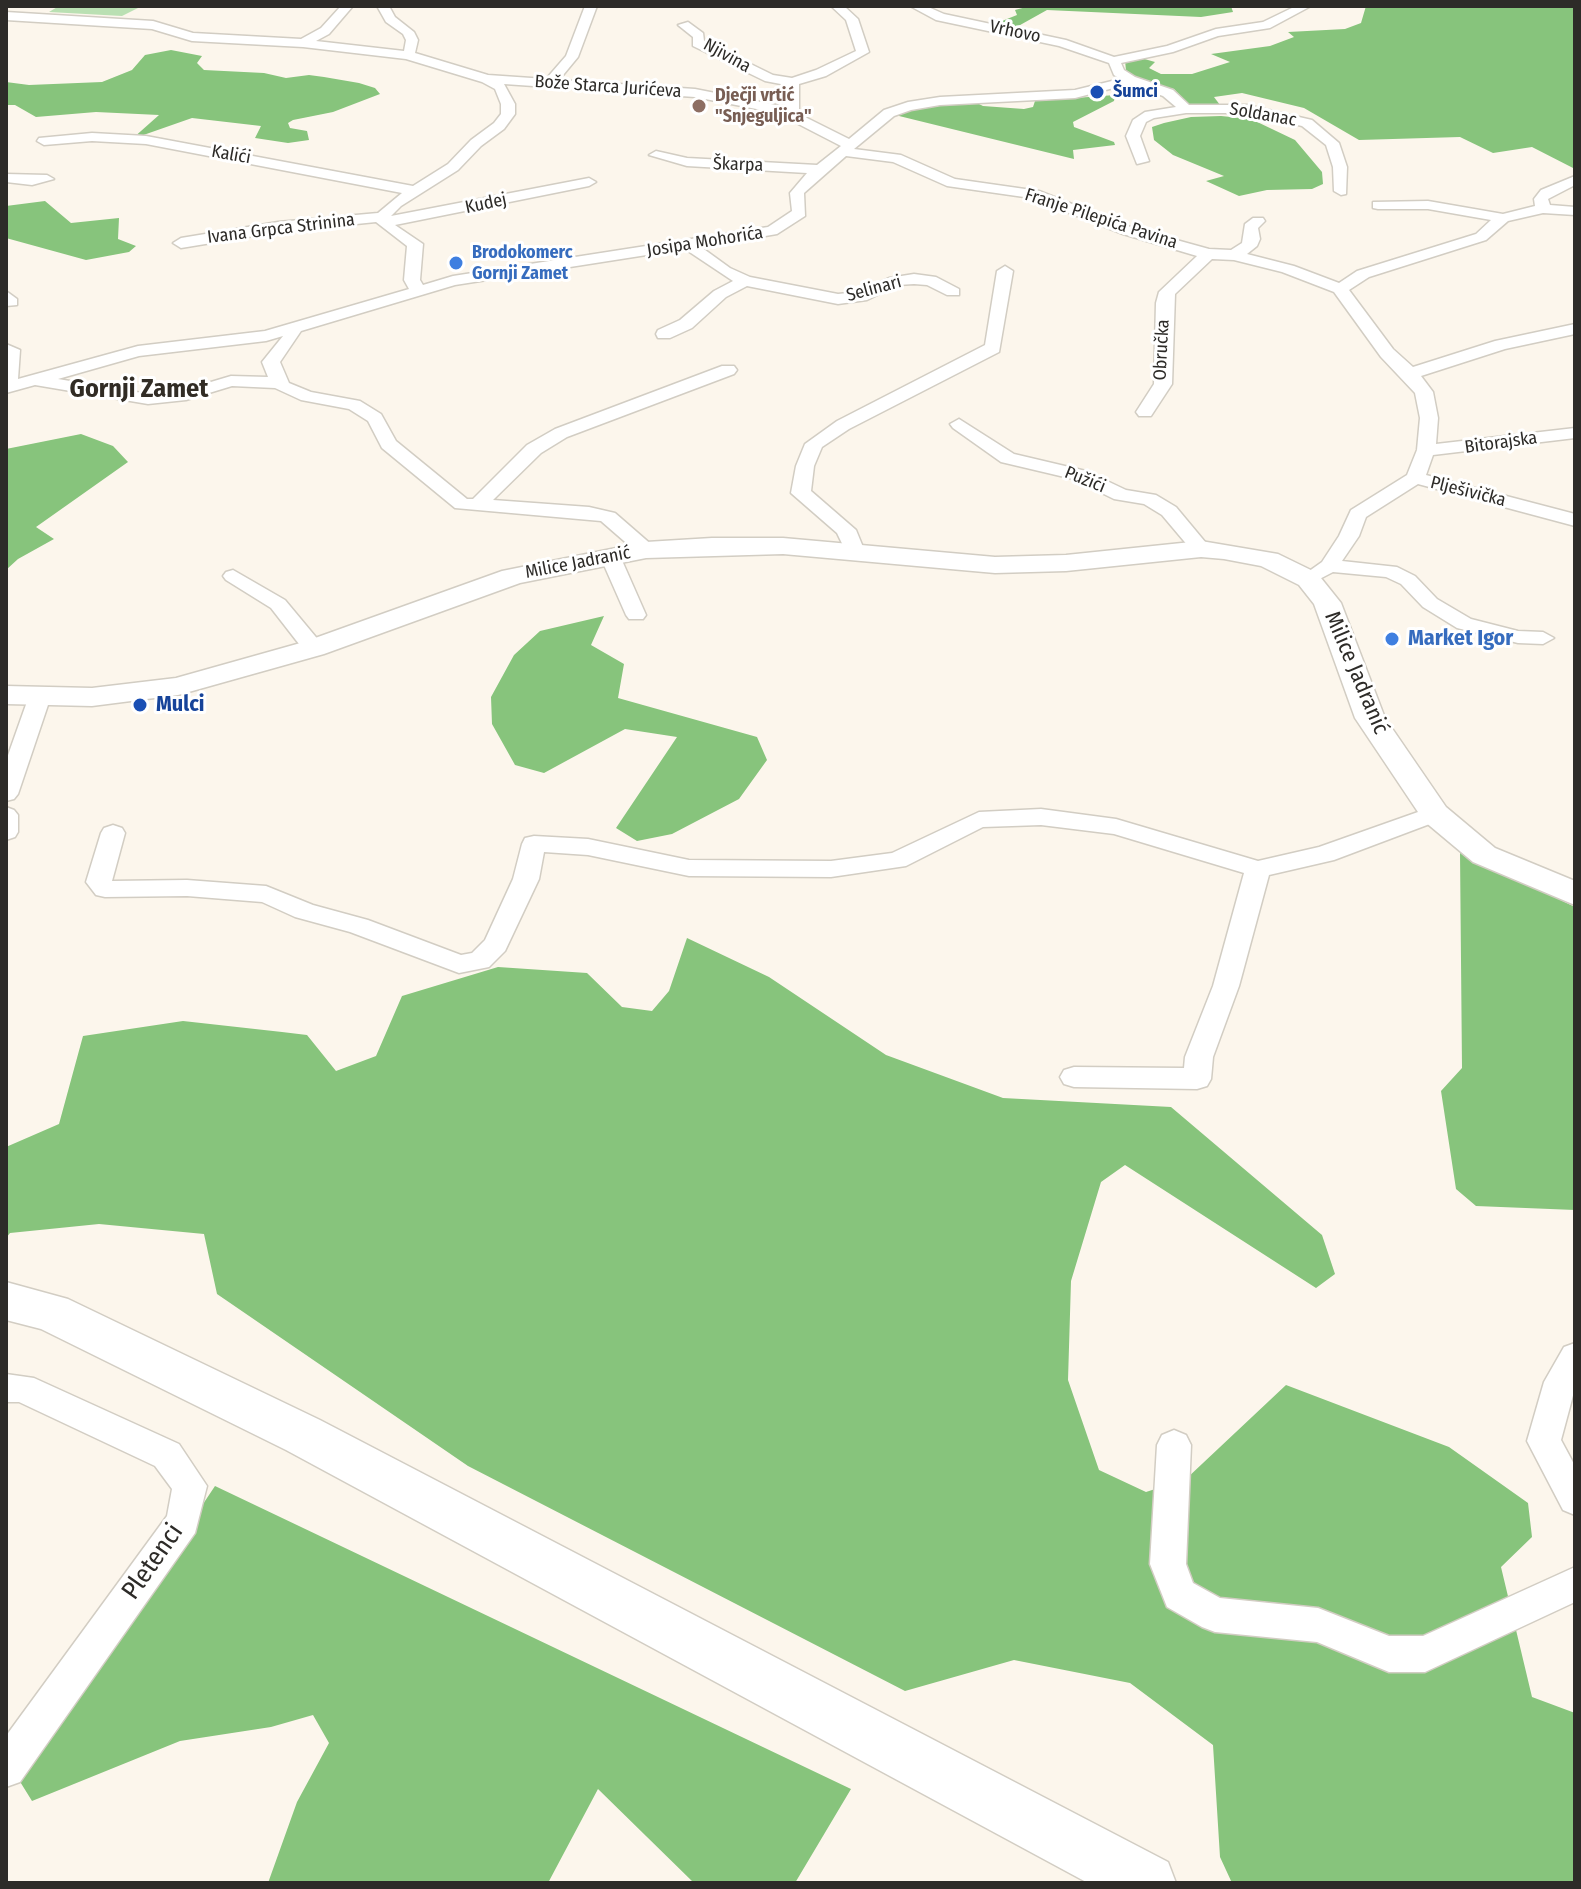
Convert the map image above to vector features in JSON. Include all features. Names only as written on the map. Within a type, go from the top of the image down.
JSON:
[{"type":"main road","points":[[6,1301],[52,1313],[303,1435],[1147,1883]]},
{"type":"street","points":[[303,43],[325,31],[347,6]]},
{"type":"street","points":[[383,6],[390,19],[408,32],[412,49],[407,55]]},
{"type":"street","points":[[550,83],[572,57],[591,6]]},
{"type":"street","points":[[787,112],[793,82],[821,73],[863,52],[852,19],[837,6]]},
{"type":"street","name":"Vrhovo","points":[[916,6],[940,17],[1062,43],[1114,61]]},
{"type":"street","points":[[1186,109],[1168,93],[1130,80],[1118,72],[1114,61],[1134,54],[1169,49],[1216,33],[1266,25],[1305,6]]},
{"type":"street","name":"Bože Starca Jurićeva","points":[[6,16],[153,25],[192,37],[303,43],[407,55],[487,79],[664,90],[787,112],[848,148]]},
{"type":"street","name":"Njivina","points":[[684,25],[699,36],[697,43],[770,78],[793,82]]},
{"type":"street","name":"Ivana Grpca Strinina","points":[[382,219],[396,203],[453,167],[508,114],[505,94],[487,79]]},
{"type":"street","name":"Josipa Mohorića","points":[[7,388],[138,351],[187,343],[241,341],[293,329],[417,289],[495,273],[772,231],[800,213],[797,193],[822,170],[878,120],[908,106],[969,99],[1075,94],[1130,80]]},
{"type":"street","name":"Soldanac","points":[[1142,161],[1133,136],[1140,120],[1150,115],[1186,109],[1247,109],[1307,123],[1332,143],[1340,167],[1341,191]]},
{"type":"street","name":"Kalići","points":[[44,141],[92,137],[146,140],[416,191]]},
{"type":"street","name":"Franje Pilepića Pavina","points":[[848,148],[896,158],[952,183],[1034,194],[1128,231],[1208,254],[1234,255],[1288,269],[1340,289]]},
{"type":"street","name":"Škarpa","points":[[656,155],[687,162],[822,170]]},
{"type":"street","points":[[6,178],[47,179]]},
{"type":"street","points":[[1543,209],[1541,199],[1546,193],[1575,180]]},
{"type":"street","name":"Kudej","points":[[382,219],[445,212],[589,182]]},
{"type":"street","points":[[1378,205],[1428,205],[1503,218],[1543,209],[1575,211]]},
{"type":"street","points":[[1415,478],[1426,450],[1429,418],[1424,392],[1387,353],[1340,289],[1363,274],[1481,237],[1503,218]]},
{"type":"street","name":"Ivana Grpca Strinina","points":[[181,243],[275,227],[382,219],[415,244],[412,280],[417,289]]},
{"type":"street","points":[[1234,255],[1249,246],[1252,239],[1250,227],[1258,221]]},
{"type":"street","name":"Selinari","points":[[688,244],[724,271],[745,281],[838,299],[861,297],[895,281],[914,279],[930,280],[953,292]]},
{"type":"street","name":"Obručka","points":[[1145,412],[1163,384],[1167,292],[1208,254]]},
{"type":"street","points":[[855,552],[846,530],[801,493],[805,466],[814,444],[843,425],[993,348],[1005,271]]},
{"type":"street","points":[[664,334],[686,324],[720,294],[745,281]]},
{"type":"street","points":[[279,383],[271,362],[293,335],[293,329]]},
{"type":"street","points":[[1410,374],[1501,345],[1575,329]]},
{"type":"street","points":[[6,349],[12,350],[7,388]]},
{"type":"street","points":[[479,504],[534,449],[561,433],[728,370]]},
{"type":"street","points":[[35,379],[148,399],[186,395],[231,381],[279,383],[307,396],[354,405],[375,418],[388,444],[462,504],[562,510],[608,517],[646,550]]},
{"type":"street","name":"Pužići","points":[[959,424],[1008,458],[1062,470],[1121,495],[1149,499],[1169,511],[1201,549]]},
{"type":"street","name":"Bitorajska","points":[[1426,450],[1458,449],[1575,433]]},
{"type":"street","name":"Plješivička","points":[[1318,573],[1349,536],[1358,514],[1415,478],[1575,520]]},
{"type":"street","name":"Milice Jadranić","points":[[6,695],[92,697],[153,691],[314,648],[511,577],[646,550],[744,545],[995,565],[1066,563],[1201,549],[1248,554],[1318,573],[1390,571],[1408,580],[1448,617],[1518,637],[1543,638]]},
{"type":"street","points":[[610,556],[636,615]]},
{"type":"street","name":"Milice Jadranić","points":[[1318,573],[1370,718],[1435,814],[1484,855],[1575,894]]},
{"type":"street","points":[[233,576],[278,604],[314,648]]},
{"type":"street","points":[[6,794],[40,696]]},
{"type":"street","points":[[113,833],[99,882],[105,889],[187,888],[266,894],[296,908],[359,926],[459,964],[480,961],[496,945],[526,879],[534,844],[588,847],[689,868],[831,869],[897,860],[979,820],[1041,817],[1116,827],[1258,869],[1325,854],[1435,814]]},
{"type":"street","points":[[6,815],[6,832]]},
{"type":"street","points":[[1074,1077],[1197,1079],[1199,1057],[1226,986],[1258,869]]},
{"type":"street","points":[[1575,1357],[1556,1392],[1544,1441],[1575,1499]]},
{"type":"street","name":"Pletenci","points":[[6,1388],[22,1388],[167,1455],[190,1486],[183,1522],[6,1768]]},
{"type":"street","points":[[1174,1445],[1168,1564],[1180,1595],[1215,1615],[1318,1625],[1389,1654],[1425,1654],[1575,1584]]},
{"type":"green space","points":[[59,6],[142,6],[122,16],[49,12]]},
{"type":"green space","points":[[1030,6],[1231,6],[1233,12],[1201,17],[1047,10],[1013,29],[997,23],[1017,15],[1015,10]]},
{"type":"green space","points":[[1366,6],[1575,6],[1575,169],[1532,147],[1493,153],[1460,137],[1359,140],[1304,108],[1242,93],[1214,97],[1220,105],[1190,106],[1174,89],[1140,81],[1126,71],[1125,60],[1141,58],[1155,62],[1149,68],[1161,74],[1192,74],[1230,62],[1211,54],[1270,46],[1294,37],[1288,32],[1345,29],[1361,23]]},
{"type":"green space","points":[[171,50],[202,56],[197,63],[204,70],[264,73],[286,78],[324,77],[359,83],[375,88],[380,94],[333,112],[293,120],[288,123],[290,128],[307,131],[309,140],[288,143],[255,138],[261,126],[192,118],[132,139],[159,115],[96,112],[36,117],[15,105],[6,105],[6,82],[29,85],[102,82],[132,70],[145,55]]},
{"type":"green space","points":[[1115,95],[1114,101],[1073,122],[1074,127],[1115,145],[1073,150],[1074,159],[895,115],[912,108],[973,101],[983,106],[1024,109],[1033,107],[1035,101]]},
{"type":"green space","points":[[1191,117],[1251,119],[1295,140],[1322,172],[1323,184],[1312,189],[1267,190],[1239,196],[1206,181],[1224,176],[1173,155],[1154,140],[1152,127]]},
{"type":"green space","points":[[45,201],[71,223],[119,218],[118,239],[136,246],[129,252],[86,260],[6,238],[6,206]]},
{"type":"green space","points":[[81,434],[113,446],[128,462],[36,527],[54,539],[18,559],[6,570],[6,449]]},
{"type":"green space","points":[[604,616],[591,645],[624,664],[618,698],[757,737],[767,760],[739,799],[672,834],[637,841],[616,828],[677,737],[625,729],[544,773],[515,765],[492,724],[491,697],[514,655],[540,631]]},
{"type":"green space","points":[[1460,852],[1575,907],[1575,1210],[1476,1206],[1456,1189],[1441,1091],[1462,1068]]},
{"type":"green space","points":[[687,938],[769,977],[886,1055],[1003,1098],[1171,1107],[1322,1235],[1335,1274],[1316,1288],[1125,1165],[1101,1182],[1071,1281],[1068,1380],[1099,1470],[1146,1492],[1186,1479],[1286,1385],[1449,1447],[1528,1503],[1532,1537],[1501,1567],[1532,1697],[1575,1713],[1575,1883],[1232,1883],[1220,1857],[1213,1745],[1130,1683],[1014,1660],[905,1691],[468,1466],[217,1294],[204,1234],[99,1224],[10,1233],[6,1238],[6,1147],[59,1124],[83,1036],[183,1021],[307,1035],[336,1071],[376,1056],[402,996],[498,967],[587,973],[622,1007],[652,1011],[669,991]]},
{"type":"green space","points":[[215,1486],[851,1789],[795,1883],[694,1883],[598,1789],[548,1883],[268,1883],[297,1802],[329,1743],[313,1715],[271,1727],[180,1741],[32,1801],[19,1780]]},
{"type":"place","name":"Šumci","points":[[1097,92]]},
{"type":"place","name":"Dječji vrtić \"Snjeguljica\"","points":[[699,106]]},
{"type":"place","name":"Brodokomerc Gornji Zamet","points":[[456,263]]},
{"type":"place","name":"Market Igor","points":[[1392,639]]},
{"type":"place","name":"Mulci","points":[[140,705]]},
{"type":"district","name":"Gornji Zamet","points":[[139,390]]}]
